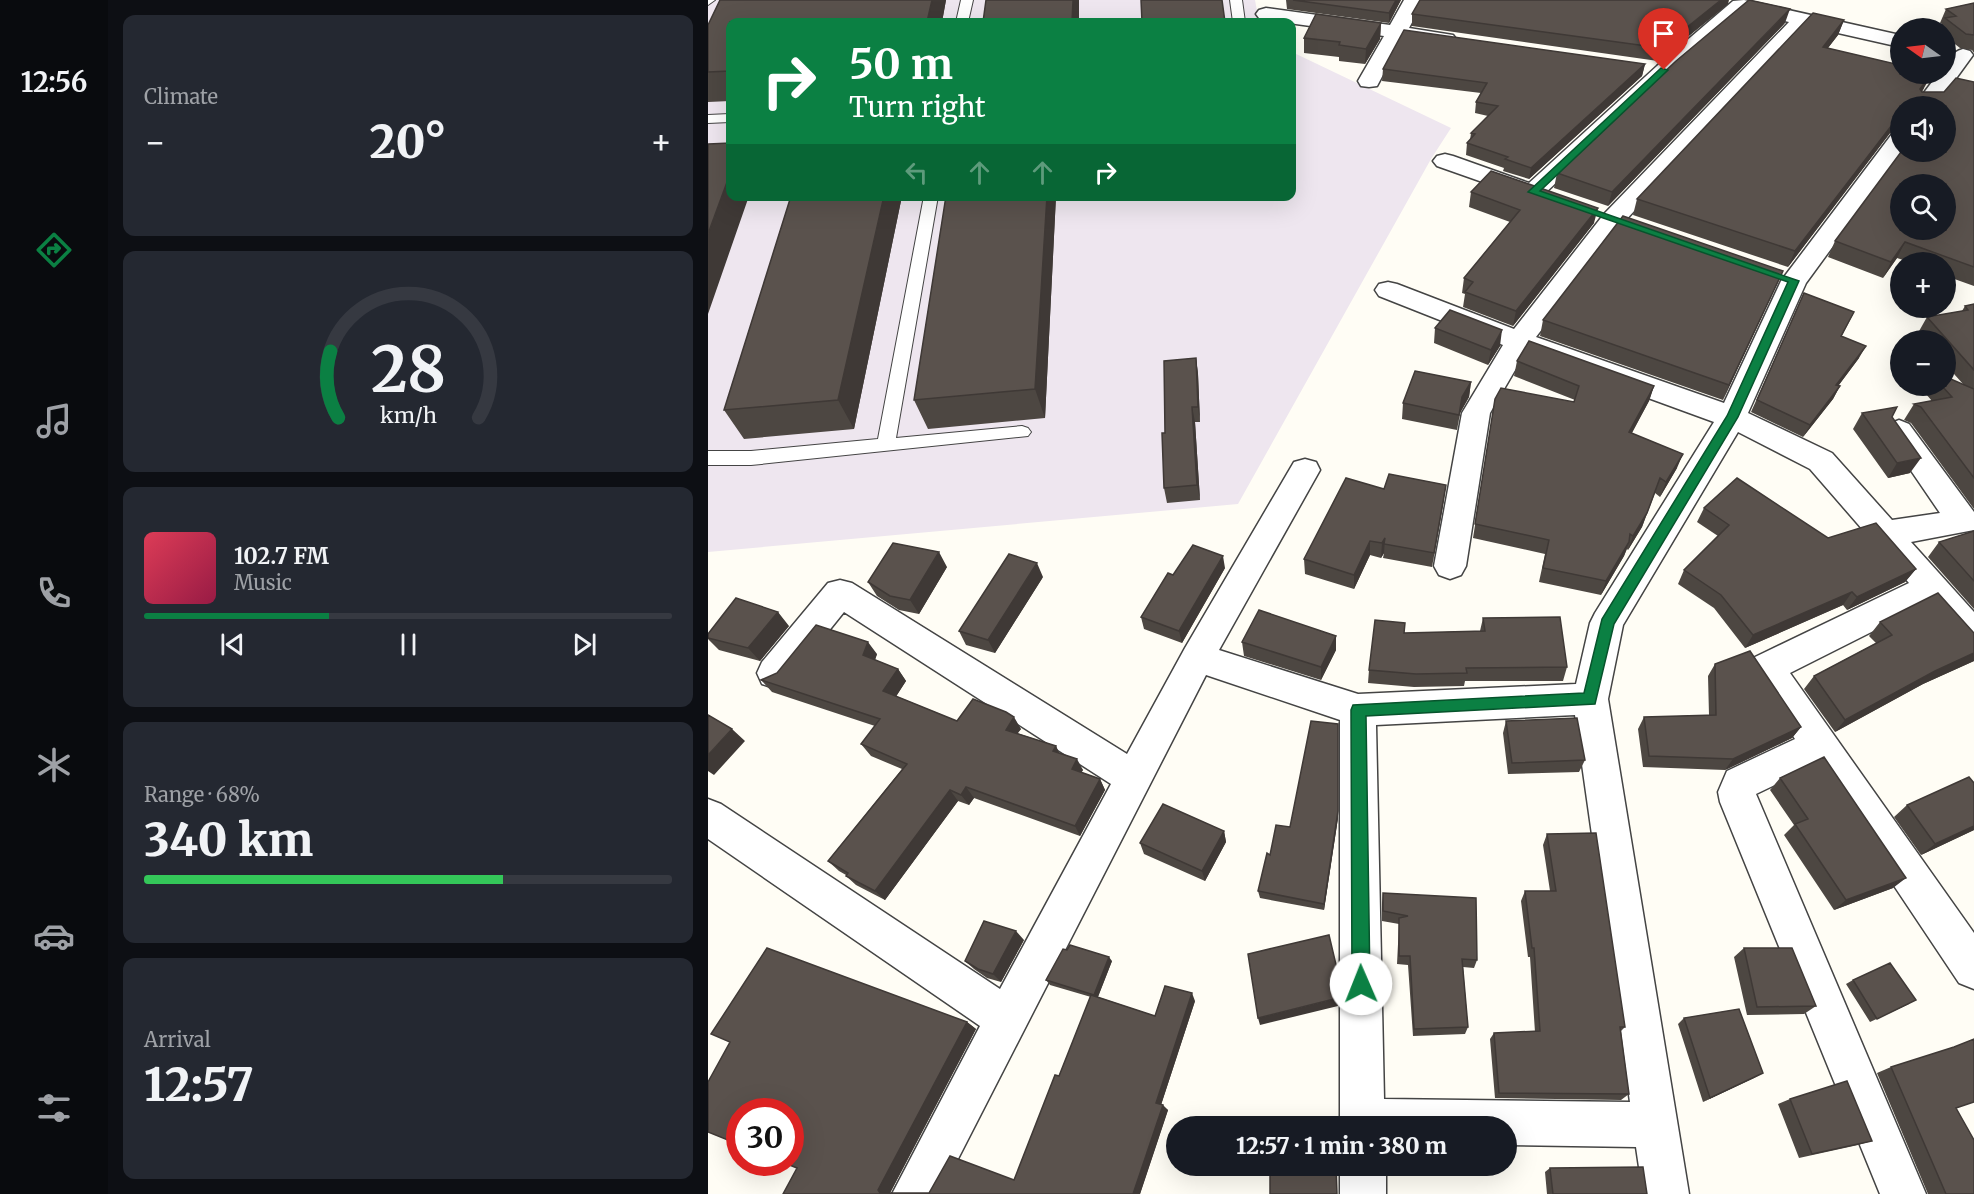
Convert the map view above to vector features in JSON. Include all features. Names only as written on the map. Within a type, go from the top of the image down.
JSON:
[{"type":"street","points":[[1369,81],[1414,0]]},
{"type":"street","points":[[1445,160],[1543,195],[1664,70],[1740,4],[1762,0]]},
{"type":"street","points":[[1718,2],[1740,4],[1890,39]]},
{"type":"street","points":[[1266,14],[1295,18]]},
{"type":"street","points":[[1296,18],[1466,42]]},
{"type":"street","points":[[1450,566],[1476,413],[1519,341],[1613,220],[1803,18]]},
{"type":"street","points":[[1932,96],[1959,57],[1974,76]]},
{"type":"street","points":[[1641,66],[1664,70]]},
{"type":"street","points":[[1666,1194],[1590,699],[1607,623],[1732,417],[1783,277],[1890,151]]},
{"type":"street","points":[[1388,290],[1519,341],[1732,417],[1821,461],[1974,635]]},
{"type":"street","points":[[1884,534],[1963,521],[1899,431]]},
{"type":"street","points":[[915,1194],[1197,658],[1305,470]]},
{"type":"street","points":[[1931,587],[1767,668],[1974,968]]},
{"type":"street","points":[[774,673],[840,592],[1134,778]]},
{"type":"street","points":[[1197,658],[1358,710],[1590,699]]},
{"type":"street","points":[[1358,710],[1362,1116]]},
{"type":"street","points":[[1820,745],[1740,783],[1737,792],[1739,802],[1903,1194]]},
{"type":"street","points":[[708,817],[1007,1019]]},
{"type":"street","points":[[1517,1125],[1655,1125]]},
{"type":"street","points":[[1363,1176],[1363,1194]]},
{"type":"lane","points":[[963,18],[967,0]]},
{"type":"lane","points":[[1236,0],[1238,18]]},
{"type":"lane","points":[[708,119],[726,118]]},
{"type":"lane","points":[[886,445],[930,201]]},
{"type":"lane","points":[[708,458],[751,458],[1022,432]]},
{"type":"shaded area","points":[[708,0],[1255,0],[1258,18],[726,18],[726,201],[1296,201],[1296,54],[1451,128],[1431,159],[1238,504],[708,552]]},
{"type":"building","points":[[720,0],[932,0],[928,18],[726,18],[726,71],[708,72],[708,25]]},
{"type":"building","points":[[986,0],[1073,0],[1072,18],[984,18]]},
{"type":"building","points":[[1141,0],[1222,0],[1224,18],[1142,18]]},
{"type":"building","points":[[1293,0],[1396,0],[1389,13]]},
{"type":"building","points":[[1420,0],[1721,0],[1661,48],[1412,14]]},
{"type":"building","points":[[1749,0],[1790,9],[1612,192],[1557,173],[1676,61]]},
{"type":"building","points":[[1974,3],[1974,35],[1966,34],[1956,26],[1956,18],[1945,18],[1956,16],[1946,9]]},
{"type":"building","points":[[1813,13],[1844,20],[1823,47],[1890,63],[1890,84],[1924,84],[1920,89],[1922,92],[1944,92],[1951,84],[1956,84],[1956,78],[1974,82],[1974,267],[1956,260],[1956,252],[1933,252],[1905,242],[1898,252],[1890,252],[1890,262],[1835,241],[1894,162],[1956,162],[1956,96],[1890,96],[1890,127],[1795,251],[1637,199]]},
{"type":"building","points":[[1316,14],[1381,23],[1366,49],[1339,45],[1340,42],[1304,38]]},
{"type":"building","points":[[1404,30],[1645,64],[1531,168],[1505,159],[1508,157],[1467,143],[1475,134],[1471,133],[1498,106],[1476,102],[1487,83],[1383,69]]},
{"type":"building","points":[[726,143],[726,185],[708,234],[708,144]]},
{"type":"building","points":[[1491,171],[1598,208],[1516,311],[1465,292],[1473,282],[1464,278],[1520,210],[1471,192]]},
{"type":"building","points":[[789,201],[883,201],[838,400],[724,410]]},
{"type":"building","points":[[945,201],[1047,201],[1035,389],[914,400]]},
{"type":"building","points":[[1623,216],[1783,271],[1729,385],[1543,320]]},
{"type":"building","points":[[1804,293],[1854,312],[1841,336],[1866,346],[1836,385],[1840,386],[1810,425],[1757,400]]},
{"type":"building","points":[[1974,304],[1974,370],[1956,350],[1956,330],[1939,330],[1928,318],[1956,318],[1956,312],[1968,310],[1965,306]]},
{"type":"building","points":[[1450,310],[1502,330],[1491,350],[1435,328]]},
{"type":"building","points":[[1529,341],[1654,386],[1629,432],[1683,454],[1666,482],[1660,478],[1647,513],[1633,536],[1630,534],[1629,542],[1606,581],[1543,568],[1549,540],[1475,524],[1495,399],[1501,388],[1574,402],[1579,386],[1517,361]]},
{"type":"building","points":[[1196,358],[1198,407],[1192,407],[1197,485],[1164,488],[1162,433],[1165,433],[1164,361]]},
{"type":"building","points":[[1415,371],[1471,382],[1462,397],[1459,415],[1403,403]]},
{"type":"building","points":[[1956,381],[1974,389],[1974,478],[1921,407],[1914,404],[1956,396]]},
{"type":"building","points":[[1897,407],[1892,417],[1921,458],[1897,463],[1862,413]]},
{"type":"building","points":[[1389,474],[1446,485],[1434,553],[1384,544],[1385,538],[1382,543],[1370,541],[1354,575],[1304,559],[1346,478],[1384,489]]},
{"type":"building","points":[[1737,478],[1828,538],[1876,523],[1916,569],[1857,597],[1852,592],[1753,635],[1721,595],[1684,570],[1729,525],[1704,508]]},
{"type":"building","points":[[1974,531],[1974,581],[1939,542]]},
{"type":"building","points":[[893,543],[939,552],[910,600],[890,596],[868,582]]},
{"type":"building","points":[[1193,545],[1223,556],[1179,631],[1141,617],[1168,573],[1173,575]]},
{"type":"building","points":[[1009,554],[1037,563],[988,640],[959,631]]},
{"type":"building","points":[[1938,593],[1974,633],[1974,653],[1935,671],[1845,720],[1814,676],[1892,635],[1880,622]]},
{"type":"building","points":[[736,598],[778,612],[748,648],[708,638],[708,634]]},
{"type":"building","points":[[1259,610],[1336,636],[1321,667],[1242,642]]},
{"type":"building","points":[[1560,617],[1567,667],[1466,668],[1467,673],[1416,674],[1369,670],[1375,620],[1405,623],[1404,633],[1485,631],[1483,618]]},
{"type":"building","points":[[816,625],[868,642],[863,655],[898,669],[883,691],[957,721],[973,699],[1014,717],[1006,730],[1056,746],[1053,751],[1077,759],[1072,769],[1100,779],[1075,826],[966,787],[961,795],[950,790],[875,891],[846,876],[848,873],[828,861],[907,764],[861,744],[880,719],[761,680],[777,673]]},
{"type":"building","points":[[1750,651],[1801,727],[1733,759],[1649,756],[1644,717],[1716,715],[1715,664]]},
{"type":"building","points":[[708,715],[732,729],[708,755]]},
{"type":"building","points":[[1577,718],[1585,760],[1512,763],[1506,721]]},
{"type":"building","points":[[1311,721],[1338,724],[1338,811],[1324,904],[1258,891],[1267,853],[1270,855],[1276,825],[1290,827]]},
{"type":"building","points":[[1824,757],[1906,878],[1846,900],[1795,824],[1808,819],[1780,778]]},
{"type":"building","points":[[1969,777],[1974,783],[1974,826],[1935,844],[1907,805]]},
{"type":"building","points":[[1163,804],[1224,831],[1202,871],[1140,843]]},
{"type":"building","points":[[1596,833],[1625,1027],[1620,1027],[1629,1094],[1499,1093],[1494,1033],[1540,1031],[1534,948],[1532,948],[1525,891],[1556,891],[1547,834]]},
{"type":"building","points":[[1383,893],[1476,898],[1477,960],[1462,959],[1468,1027],[1414,1029],[1410,956],[1399,956],[1399,918],[1408,916],[1383,911]]},
{"type":"building","points":[[984,921],[1016,931],[993,974],[965,961]]},
{"type":"building","points":[[1329,935],[1338,973],[1338,998],[1258,1018],[1248,954]]},
{"type":"building","points":[[1070,945],[1109,957],[1094,995],[1046,980],[1063,949],[1067,950]]},
{"type":"building","points":[[767,948],[967,1022],[878,1190],[880,1193],[929,1193],[950,1156],[1014,1180],[1055,1075],[1059,1076],[1091,995],[1155,1016],[1165,986],[1192,993],[1156,1103],[1163,1105],[1133,1194],[783,1194],[793,1176],[804,1176],[804,1098],[726,1098],[726,1139],[708,1132],[708,1082],[730,1042],[711,1034]]},
{"type":"building","points":[[1744,948],[1792,948],[1816,1006],[1757,1007]]},
{"type":"building","points":[[1890,963],[1916,1000],[1877,1019],[1853,980]]},
{"type":"building","points":[[1739,1009],[1763,1073],[1710,1098],[1684,1018]]},
{"type":"building","points":[[1974,1039],[1974,1102],[1956,1108],[1974,1140],[1974,1194],[1946,1194],[1891,1067]]},
{"type":"building","points":[[1847,1081],[1872,1141],[1812,1154],[1790,1099]]},
{"type":"building","points":[[1643,1167],[1647,1194],[1553,1194],[1550,1168]]},
{"type":"building","points":[[1270,1176],[1336,1176],[1337,1194],[1270,1194]]},
{"type":"route","points":[[1361,984],[1358,710],[1590,699],[1607,623],[1732,417],[1794,281],[1533,192],[1664,70]]}]
